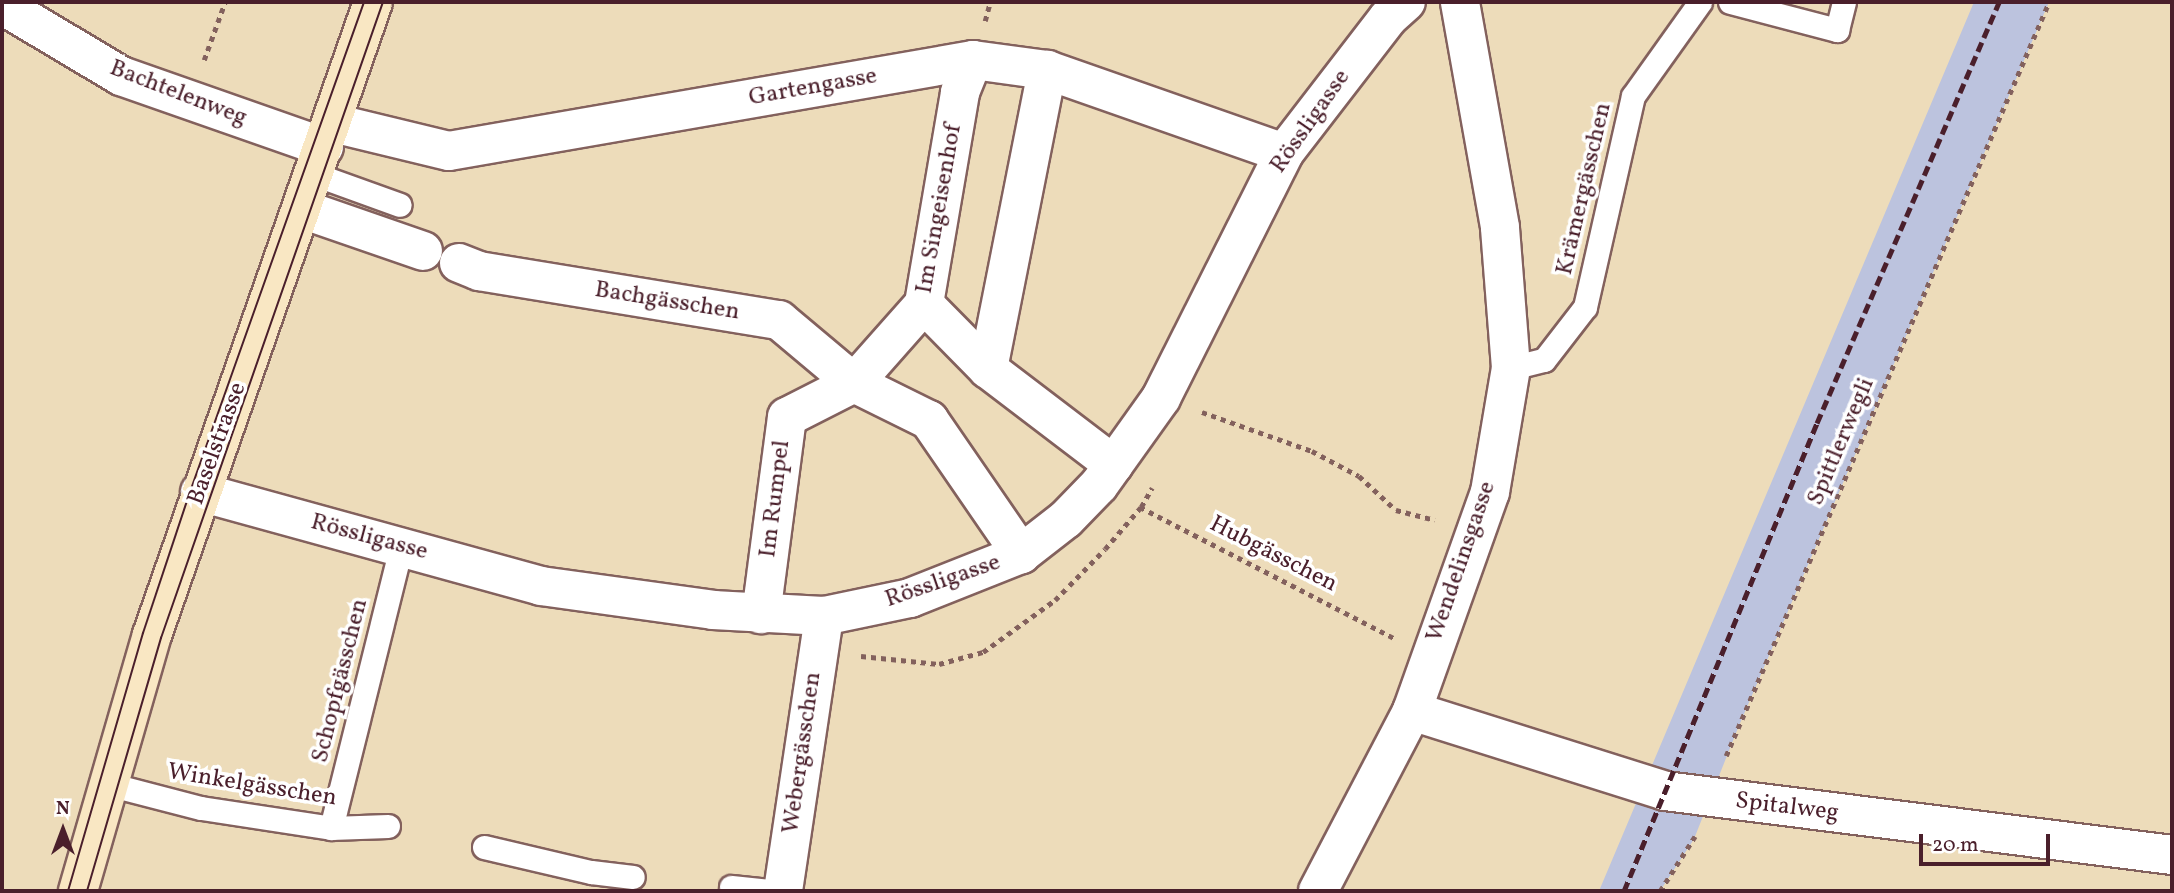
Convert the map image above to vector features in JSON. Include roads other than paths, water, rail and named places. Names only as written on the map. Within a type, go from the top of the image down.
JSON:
[{"type":"main road","name":"Baselstrasse","points":[[78,891],[152,635],[373,2]]},
{"type":"street","name":"Rössligasse","points":[[200,492],[541,586],[761,614],[824,616],[910,598],[1021,554],[1066,519],[1107,475],[1161,398],[1284,153],[1388,18],[1406,2]]},
{"type":"street","name":"Wendelinsgasse","points":[[1318,891],[1412,711],[1490,492],[1511,368],[1500,227],[1460,2]]},
{"type":"street","name":"Bachtelenweg","points":[[2,5],[121,76],[324,148]]},
{"type":"street","name":"Gartengasse","points":[[324,148],[449,151],[973,60],[1046,70],[1284,153]]},
{"type":"street","name":"Im Singeisenhof","points":[[854,383],[924,304],[960,93],[973,60]]},
{"type":"street","points":[[988,369],[1046,70]]},
{"type":"street","points":[[302,209],[423,251]]},
{"type":"street","name":"Bachgässchen","points":[[459,263],[479,271],[779,320],[854,383]]},
{"type":"street","points":[[924,304],[988,369],[1107,475]]},
{"type":"street","points":[[854,383],[929,420],[1021,554]]},
{"type":"street","name":"Im Rumpel","points":[[761,614],[787,417],[854,383]]},
{"type":"street","name":"Webergässchen","points":[[783,891],[824,616]]},
{"type":"street","name":"Spitalweg","points":[[1412,711],[1665,791],[1709,799],[2172,855]]},
{"type":"lane","name":"Krämergässchen","points":[[1511,368],[1544,360],[1585,307],[1633,96],[1700,2]]},
{"type":"lane","points":[[1730,2],[1837,30],[1844,2]]},
{"type":"lane","points":[[324,148],[400,205]]},
{"type":"lane","name":"Schopfgässchen","points":[[331,828],[401,547]]},
{"type":"lane","name":"Winkelgässchen","points":[[108,784],[201,808],[331,828],[388,826]]},
{"type":"lane","points":[[484,848],[591,872],[633,877]]},
{"type":"lane","points":[[731,887],[770,891]]},
{"type":"tram line","points":[[68,891],[143,633],[191,489],[364,2]]},
{"type":"tram line","points":[[87,891],[161,638],[383,2]]},
{"type":"railway","points":[[1624,891],[1817,423],[1999,2]]}]
